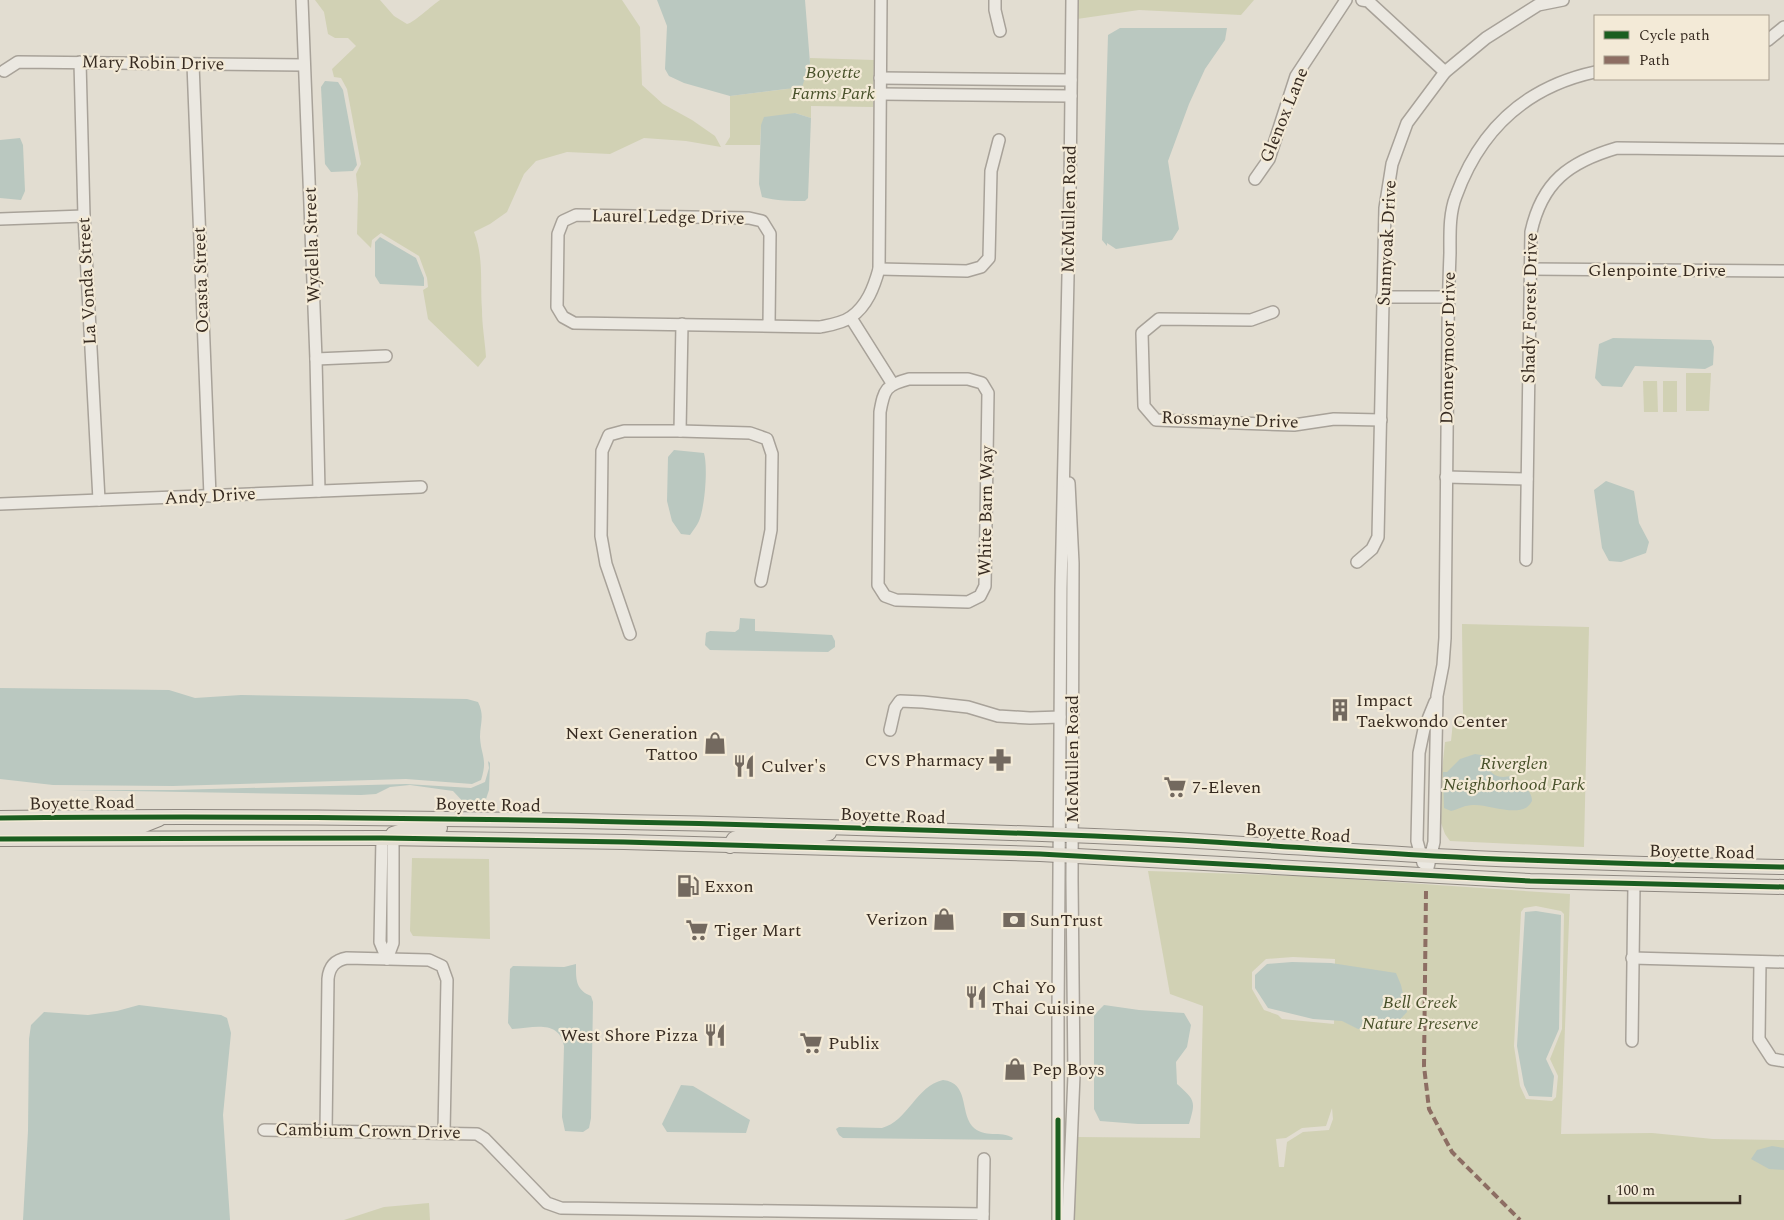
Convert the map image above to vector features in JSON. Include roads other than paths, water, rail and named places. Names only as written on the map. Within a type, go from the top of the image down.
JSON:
[{"type":"main road","name":"Boyette Road","points":[[0,818],[164,816],[702,824],[1065,835],[1426,855],[1632,864],[1784,867]]},
{"type":"main road","points":[[0,829],[129,828],[139,827],[164,816]]},
{"type":"main road","points":[[387,838],[402,830],[422,828],[490,829],[509,820]]},
{"type":"main road","points":[[702,824],[730,846],[734,839],[743,836],[806,837],[825,834],[841,828]]},
{"type":"main road","name":"Boyette Road","points":[[0,839],[387,838],[1065,855],[1426,876],[1634,885],[1784,887]]},
{"type":"street","name":"Wydella Street","points":[[302,0],[320,491]]},
{"type":"street","points":[[881,0],[878,269],[873,290],[851,318],[892,383]]},
{"type":"street","points":[[995,0],[995,10],[1000,31]]},
{"type":"street","name":"McMullen Road","points":[[1058,1220],[1065,855],[1066,419],[1072,0]]},
{"type":"street","name":"Glenox Lane","points":[[1255,179],[1269,159],[1296,76],[1346,0]]},
{"type":"street","points":[[1362,0],[1368,1],[1445,72]]},
{"type":"street","name":"Sunnyoak Drive","points":[[1357,562],[1372,550],[1378,537],[1385,208],[1392,164],[1407,123],[1445,72],[1486,38],[1538,5],[1563,0]]},
{"type":"street","points":[[1769,39],[1784,27]]},
{"type":"street","name":"Mary Robin Drive","points":[[4,71],[18,62],[304,65]]},
{"type":"street","name":"La Vonda Street","points":[[80,62],[84,216],[99,500]]},
{"type":"street","name":"Ocasta Street","points":[[193,64],[210,496]]},
{"type":"street","name":"Donneymoor Drive","points":[[1426,876],[1426,855],[1434,842],[1437,696],[1443,665],[1445,638],[1448,297],[1451,223],[1455,198],[1472,160],[1496,127],[1516,107],[1544,89],[1576,76],[1594,72]]},
{"type":"street","points":[[880,78],[1071,80]]},
{"type":"street","points":[[880,94],[1071,96]]},
{"type":"street","points":[[878,269],[967,271],[981,267],[989,258],[991,171],[999,140]]},
{"type":"street","name":"Shady Forest Drive","points":[[1526,560],[1530,232],[1534,214],[1542,199],[1555,181],[1570,167],[1592,155],[1617,148],[1784,150]]},
{"type":"street","name":"Laurel Ledge Drive","points":[[769,326],[770,234],[762,221],[749,218],[576,215],[563,221],[558,234],[557,307],[563,317],[574,324],[820,327],[851,318]]},
{"type":"street","points":[[0,219],[84,216]]},
{"type":"street","name":"Glenpointe Drive","points":[[1530,269],[1784,271]]},
{"type":"street","points":[[1382,297],[1448,297]]},
{"type":"street","name":"Rossmayne Drive","points":[[1273,312],[1251,320],[1159,318],[1142,333],[1144,406],[1156,420],[1294,425],[1334,419],[1380,420]]},
{"type":"street","points":[[680,432],[682,324]]},
{"type":"street","points":[[316,359],[386,356]]},
{"type":"street","name":"White Barn Way","points":[[909,379],[968,379],[982,383],[988,393],[985,586],[980,596],[968,602],[896,600],[885,596],[878,585],[880,412],[883,395],[892,383],[909,379]]},
{"type":"street","points":[[630,634],[606,564],[601,536],[602,451],[609,436],[624,431],[750,433],[767,438],[772,454],[771,530],[761,581]]},
{"type":"street","points":[[1446,477],[1527,479]]},
{"type":"street","name":"Andy Drive","points":[[0,504],[421,487]]},
{"type":"street","name":"McMullen Road","points":[[1065,835],[1060,717],[1067,514]]},
{"type":"street","name":"Donneymoor Drive","points":[[1426,855],[1417,841],[1419,753],[1424,729],[1437,696]]},
{"type":"street","points":[[890,730],[895,708],[900,702],[922,702],[968,708],[998,716],[1028,718],[1060,717]]},
{"type":"street","points":[[387,838],[393,943],[387,959]]},
{"type":"street","name":"McMullen Road","points":[[1065,855],[1074,1074],[1068,1220]]},
{"type":"street","points":[[1632,1041],[1634,885]]},
{"type":"street","points":[[1632,958],[1784,962]]},
{"type":"street","points":[[326,1131],[329,972],[336,962],[341,959],[387,959],[429,960],[442,966],[445,972],[447,980],[444,1132]]},
{"type":"street","points":[[1760,962],[1759,1040],[1772,1059],[1784,1060]]},
{"type":"street","name":"Cambium Crown Drive","points":[[264,1130],[470,1133],[481,1136],[547,1202],[556,1207],[751,1215],[983,1217]]},
{"type":"street","points":[[983,1217],[984,1159]]},
{"type":"place","name":"Impact Taekwondo Center","points":[[1340,710]]},
{"type":"place","name":"Next Generation Tattoo","points":[[715,743]]},
{"type":"place","name":"CVS Pharmacy","points":[[1000,760]]},
{"type":"place","name":"Culver's","points":[[744,766]]},
{"type":"place","name":"7-Eleven","points":[[1175,787]]},
{"type":"place","name":"Exxon","points":[[688,886]]},
{"type":"place","name":"Verizon","points":[[944,919]]},
{"type":"place","name":"SunTrust","points":[[1014,920]]},
{"type":"place","name":"Tiger Mart","points":[[697,930]]},
{"type":"place","name":"Chai Yo Thai Cuisine","points":[[976,997]]},
{"type":"place","name":"West Shore Pizza","points":[[715,1035]]},
{"type":"place","name":"Publix","points":[[811,1043]]},
{"type":"place","name":"Pep Boys","points":[[1015,1069]]},
{"type":"park label","name":"Boyette Farms Park","points":[[833,82]]},
{"type":"park label","name":"Riverglen Neighborhood Park","points":[[1514,773]]},
{"type":"park label","name":"Bell Creek Nature Preserve","points":[[1420,1012]]}]
